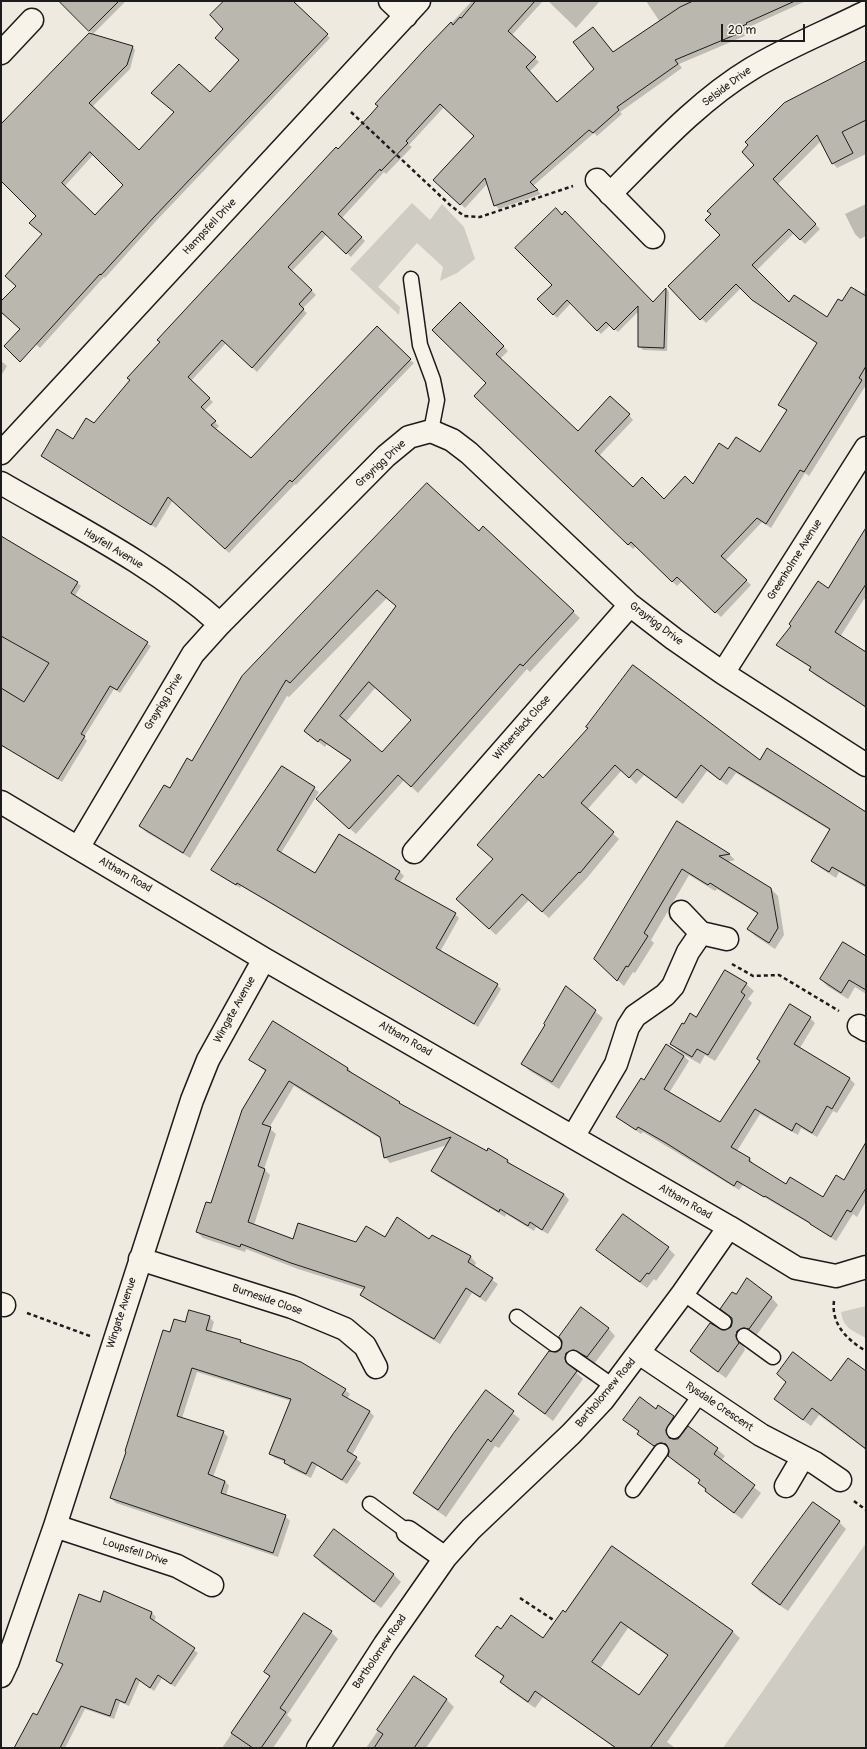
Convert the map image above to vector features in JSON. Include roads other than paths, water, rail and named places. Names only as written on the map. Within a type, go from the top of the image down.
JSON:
[{"type":"street","name":"Hampsfell Drive","points":[[1,453],[331,95],[405,6]]},
{"type":"street","name":"Selside Drive","points":[[653,237],[596,186],[670,135],[703,105],[732,82],[770,58],[866,12]]},
{"type":"street","points":[[5,42],[32,20]]},
{"type":"street","name":"Grayrigg Drive","points":[[78,848],[193,654],[220,624],[386,456],[409,437],[431,431],[452,440],[469,453],[630,605],[674,639],[723,673],[866,765]]},
{"type":"street","name":"Greenholme Avenue","points":[[723,673],[866,448]]},
{"type":"street","name":"Hayfell Avenue","points":[[1,483],[159,577],[208,613],[220,624]]},
{"type":"street","name":"Witherslack Close","points":[[414,852],[630,605]]},
{"type":"street","name":"Altham Road","points":[[1,802],[264,959],[729,1227],[796,1268],[836,1276],[866,1267]]},
{"type":"street","points":[[681,912],[701,933],[726,939]]},
{"type":"street","points":[[573,1137],[616,1064],[628,1027],[635,1016],[665,995],[673,986],[688,952],[701,933]]},
{"type":"street","name":"Wingate Avenue","points":[[1,1676],[8,1661],[55,1526],[112,1344],[192,1100],[208,1060],[264,959]]},
{"type":"street","name":"Bartholomew Road","points":[[318,1748],[384,1644],[445,1558],[471,1529],[571,1434],[613,1386],[639,1353],[729,1227]]},
{"type":"street","name":"Burneside Close","points":[[140,1259],[292,1307],[345,1329],[365,1346],[376,1367]]},
{"type":"street","name":"Rysdale Crescent","points":[[639,1353],[761,1435],[815,1463],[840,1480]]},
{"type":"street","points":[[786,1486],[803,1457]]},
{"type":"street","name":"Loupsfell Drive","points":[[55,1526],[177,1566],[212,1585]]},
{"type":"street","points":[[408,1532],[445,1558]]},
{"type":"lane","points":[[411,279],[420,345],[433,380],[437,400],[431,431]]},
{"type":"lane","points":[[683,1292],[724,1322]]},
{"type":"lane","points":[[517,1317],[554,1344]]},
{"type":"lane","points":[[744,1336],[773,1357]]},
{"type":"lane","points":[[573,1358],[613,1386]]},
{"type":"lane","points":[[674,1431],[701,1394]]},
{"type":"lane","points":[[633,1490],[661,1451]]},
{"type":"lane","points":[[370,1504],[408,1532]]}]
